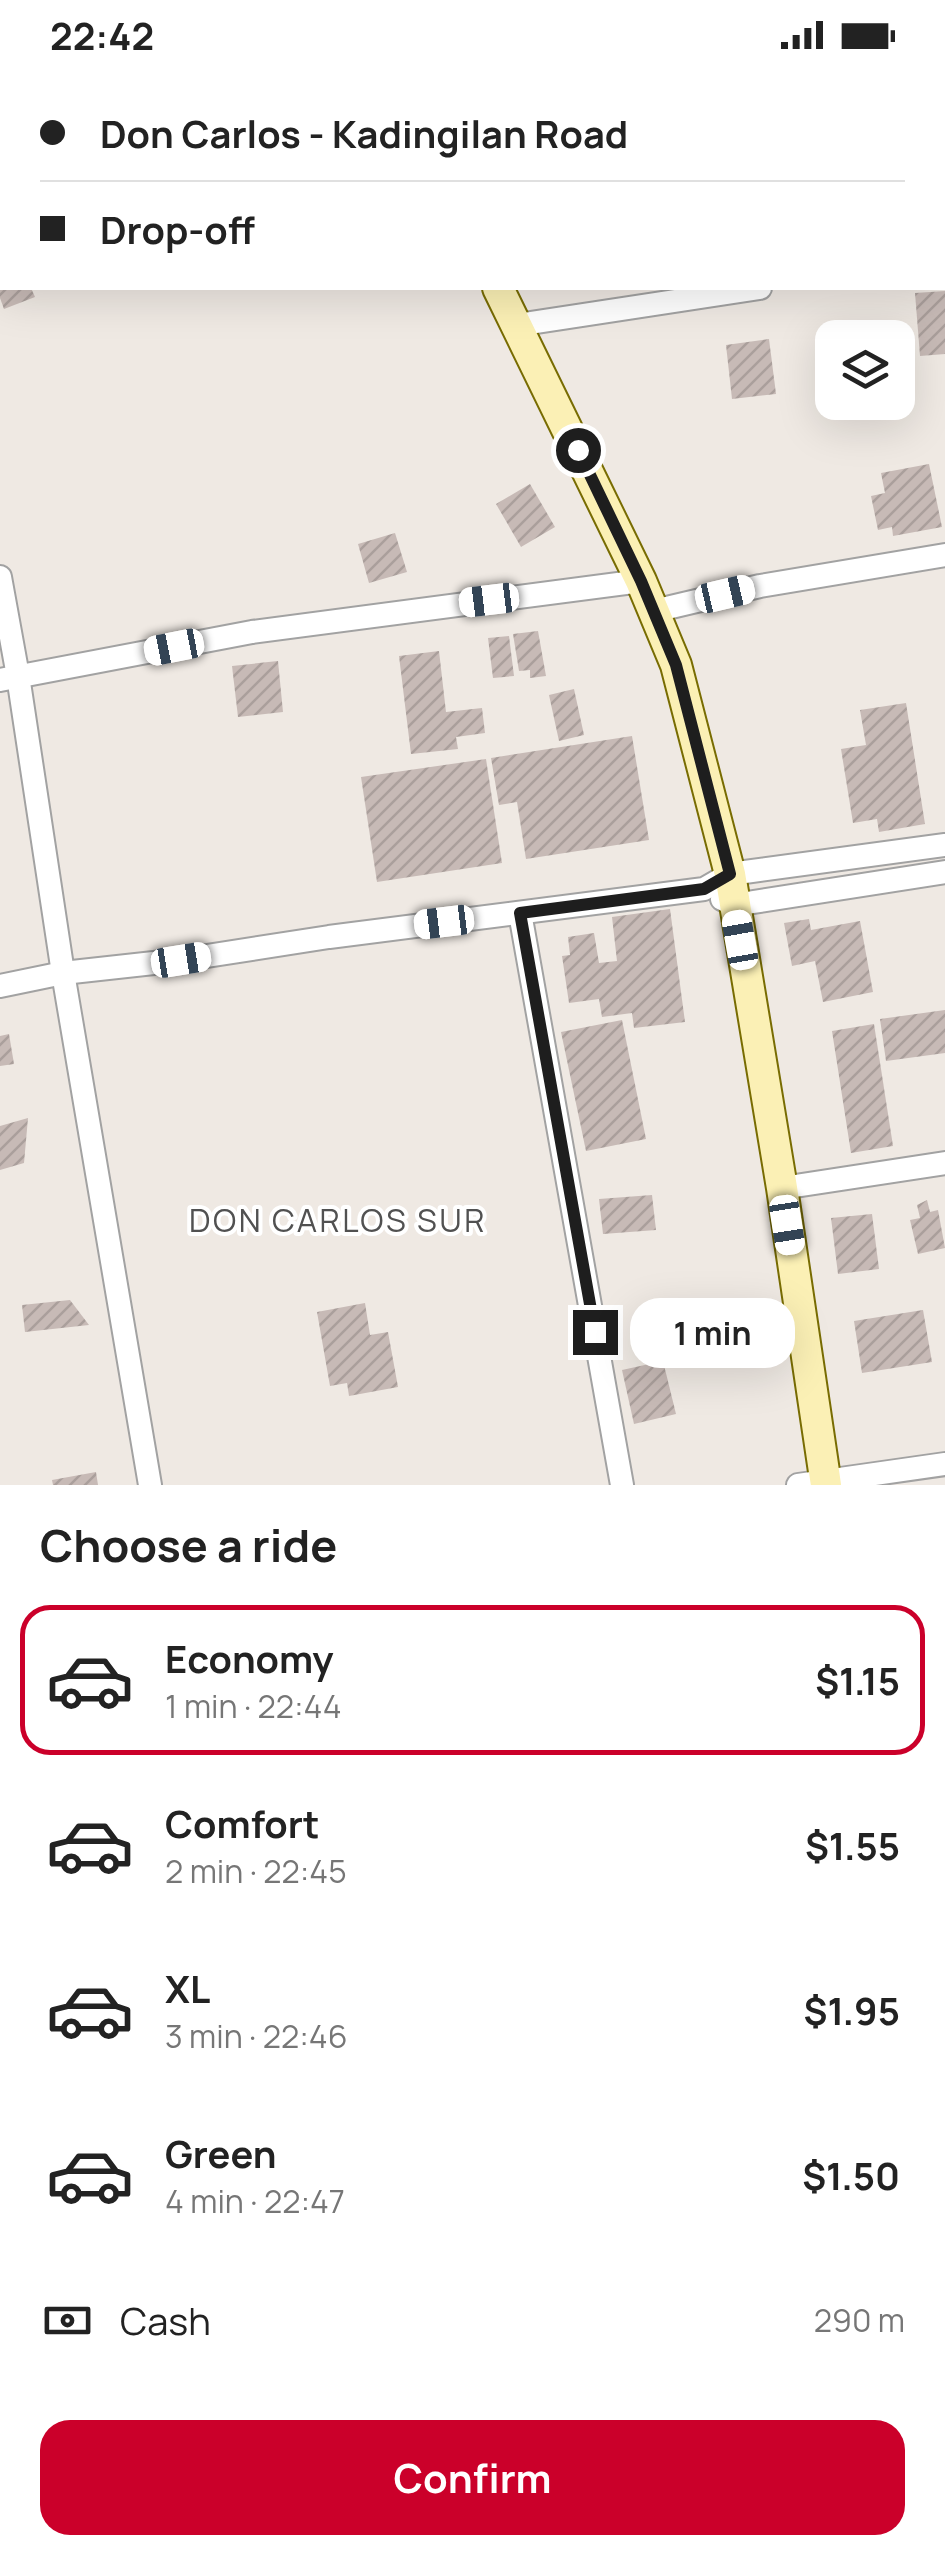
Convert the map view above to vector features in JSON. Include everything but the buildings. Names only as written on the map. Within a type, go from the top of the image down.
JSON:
[{"type":"main road","points":[[499,290],[641,581],[676,665],[717,882],[734,905],[782,1188],[816,1484]]},
{"type":"street","points":[[517,325],[673,295],[735,290]]},
{"type":"street","points":[[654,611],[760,586],[945,555]]},
{"type":"street","points":[[0,576],[9,678],[64,973],[150,1485]]},
{"type":"street","points":[[9,678],[252,632],[641,581]]},
{"type":"street","points":[[0,986],[64,973],[520,913],[945,845]]},
{"type":"street","points":[[734,905],[945,872]]},
{"type":"street","points":[[520,913],[622,1485]]},
{"type":"street","points":[[782,1188],[945,1164]]},
{"type":"street","points":[[816,1484],[945,1464]]},
{"type":"district","name":"DON CARLOS SUR","points":[[338,1220]]},
{"type":"route","points":[[578,450],[676,665],[730,874],[704,889],[520,913],[595,1332]]}]
